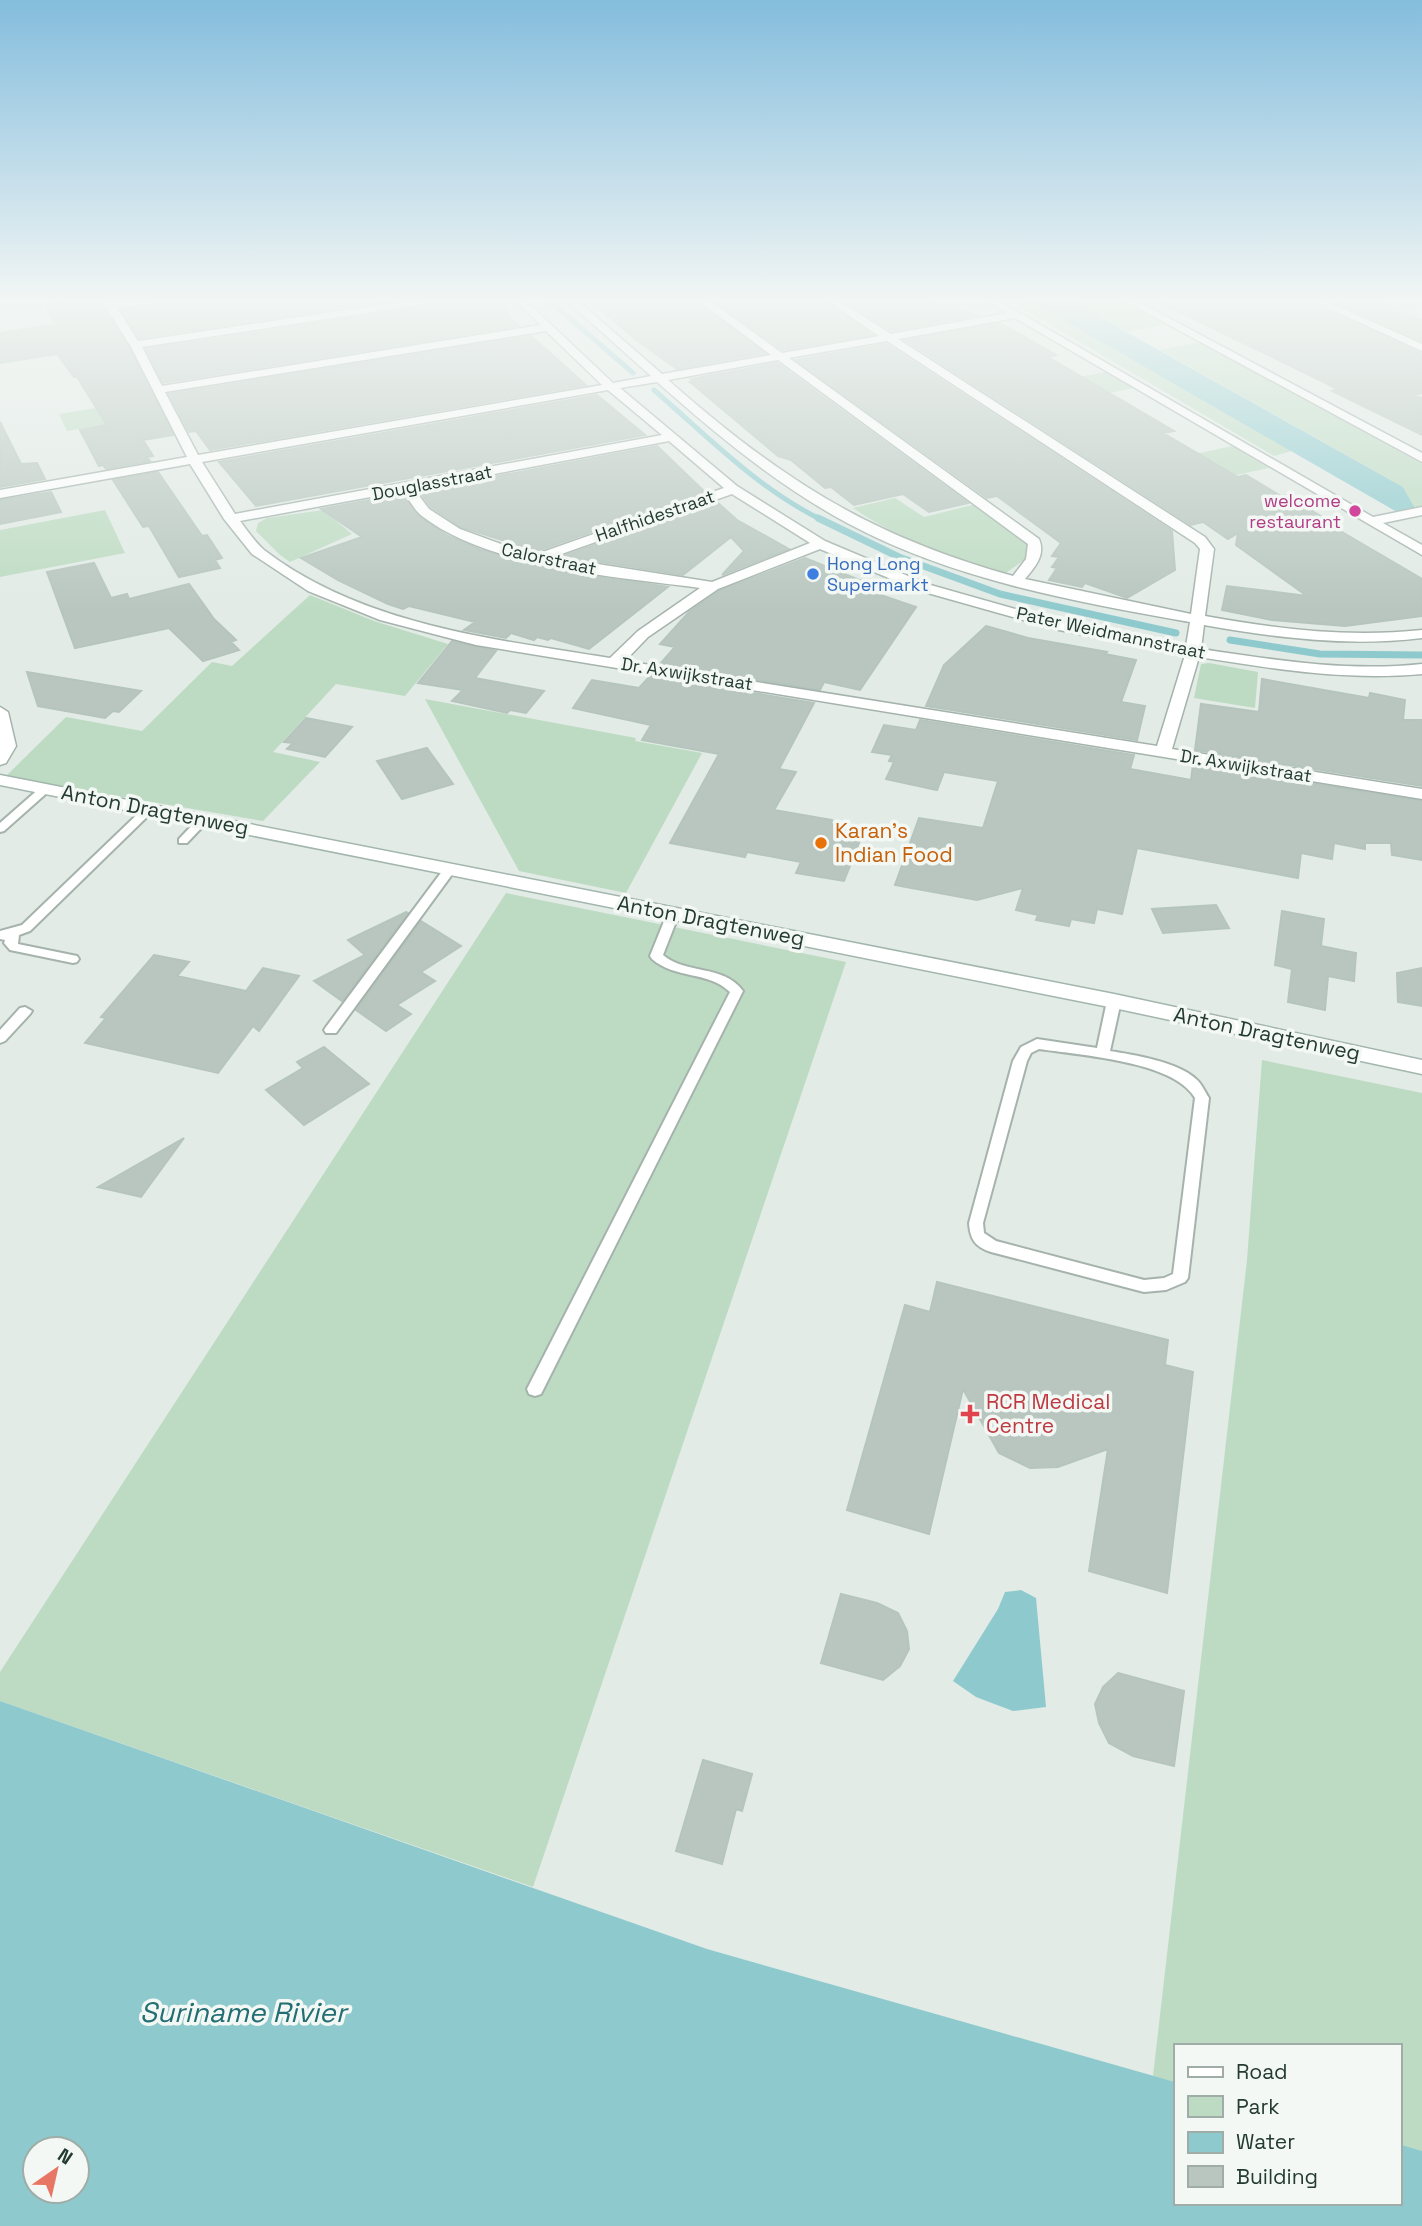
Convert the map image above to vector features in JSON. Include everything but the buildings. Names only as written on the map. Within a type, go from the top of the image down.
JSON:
[{"type":"street","name":"Dr. Axwijkstraat","points":[[166,405],[194,460],[231,519],[257,551],[313,588],[385,617],[476,641],[1422,794]]},
{"type":"street","points":[[0,494],[504,405]]},
{"type":"street","name":"Pater Weidmannstraat","points":[[633,405],[733,489],[820,544],[922,587],[1059,626],[1193,652],[1305,669],[1381,673],[1422,669]]},
{"type":"street","name":"Pater Weidmannstraat","points":[[691,405],[751,454],[803,491],[856,523],[940,559],[1015,583],[1197,619],[1358,640],[1422,634]]},
{"type":"street","points":[[845,405],[1034,542],[1037,550],[1035,557],[1015,583]]},
{"type":"street","points":[[992,405],[1200,540],[1207,549],[1193,652],[1163,752]]},
{"type":"street","points":[[1171,405],[1422,551]]},
{"type":"street","points":[[1324,405],[1422,458]]},
{"type":"street","name":"Douglasstraat","points":[[231,519],[673,437]]},
{"type":"street","name":"Calorstraat","points":[[407,488],[411,499],[425,515],[458,533],[499,550],[713,586]]},
{"type":"street","name":"Halfhidestraat","points":[[537,558],[733,489]]},
{"type":"street","points":[[1372,521],[1422,511]]},
{"type":"street","points":[[614,663],[643,634],[713,586],[820,544]]},
{"type":"street","points":[[0,712],[8,746],[0,760]]},
{"type":"street","name":"Anton Dragtenweg","points":[[0,781],[1114,1001],[1422,1067]]},
{"type":"lane","points":[[0,829],[45,789]]},
{"type":"lane","points":[[73,959],[14,947],[6,934],[26,928],[149,809]]},
{"type":"lane","points":[[183,841],[203,820]]},
{"type":"lane","points":[[331,1030],[450,869]]},
{"type":"lane","points":[[535,1389],[737,991],[731,983],[718,977],[672,968],[656,956],[673,914]]},
{"type":"lane","points":[[1103,1054],[1114,1001]]},
{"type":"lane","points":[[0,1038],[25,1011]]},
{"type":"lane","points":[[1037,1044],[1103,1054],[1177,1073],[1192,1083],[1202,1098],[1180,1278],[1166,1284],[1144,1286],[991,1246],[977,1236],[976,1223],[1020,1061],[1027,1050],[1037,1044]]},
{"type":"green space","points":[[116,405],[156,405],[162,416],[67,431],[59,414]]},
{"type":"green space","points":[[1187,405],[1211,405],[1292,451],[1274,456]]},
{"type":"green space","points":[[1257,405],[1314,405],[1422,464],[1422,507],[1415,508],[1403,487]]},
{"type":"green space","points":[[1232,446],[1269,468],[1199,483],[1164,461]]},
{"type":"green space","points":[[895,498],[924,517],[976,504],[1028,542],[1028,557],[1006,573],[908,538],[853,508]]},
{"type":"green space","points":[[105,510],[125,553],[0,577],[0,530]]},
{"type":"green space","points":[[323,510],[352,534],[290,562],[256,531],[258,523],[267,518]]},
{"type":"green space","points":[[310,595],[374,621],[448,644],[405,696],[336,684],[273,752],[320,762],[263,821],[5,777],[66,717],[142,731],[212,662],[232,666]]},
{"type":"green space","points":[[1209,663],[1258,672],[1255,708],[1194,698],[1201,664]]},
{"type":"green space","points":[[425,699],[702,753],[626,893],[519,871]]},
{"type":"green space","points":[[506,893],[846,962],[533,1887],[0,1701],[0,1672]]},
{"type":"green space","points":[[1262,1060],[1422,1093],[1422,2151],[1401,2145],[1401,2044],[1174,2044],[1174,2082],[1153,2076],[1247,1260]]},
{"type":"water","points":[[1211,405],[1256,405],[1403,487],[1415,508],[1397,512]]},
{"type":"water","points":[[1021,1590],[1036,1598],[1046,1707],[1013,1711],[976,1697],[953,1681],[998,1609],[1005,1592]]},
{"type":"water","name":"Suriname Rivier","points":[[0,1701],[707,1949],[1174,2082],[1174,2205],[1401,2205],[1401,2145],[1422,2151],[1422,2226],[0,2226]]},
{"type":"waterway","points":[[671,405],[755,477],[776,493],[821,520]]},
{"type":"waterway","points":[[821,520],[899,557],[1000,594],[1176,633]]},
{"type":"waterway","points":[[1230,640],[1320,654],[1422,655]]},
{"type":"place","name":"welcome restaurant","points":[[1355,511]]},
{"type":"place","name":"Hong Long Supermarkt","points":[[813,574]]},
{"type":"place","name":"Karan's Indian Food","points":[[821,843]]},
{"type":"place","name":"RCR Medical Centre","points":[[970,1414]]}]
